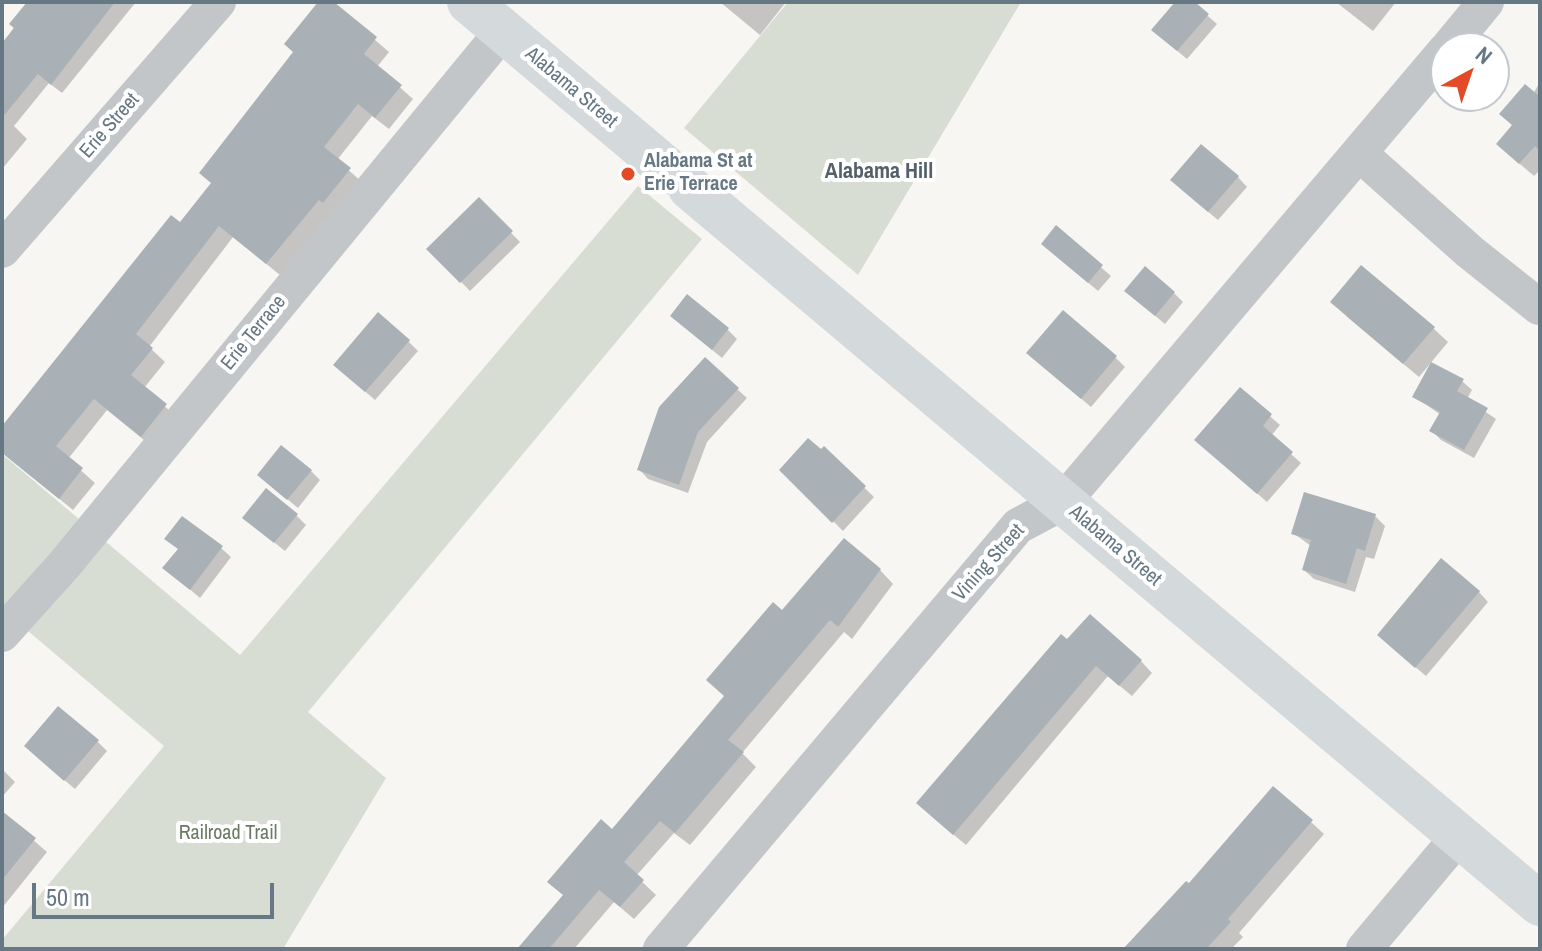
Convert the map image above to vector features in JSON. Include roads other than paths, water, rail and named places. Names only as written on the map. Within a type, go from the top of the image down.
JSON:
[{"type":"main road","name":"Alabama Street","points":[[469,2],[1540,904]]},
{"type":"street","name":"Erie Street","points":[[2,250],[218,2]]},
{"type":"street","name":"Vining Street","points":[[1461,32],[1486,2]]},
{"type":"street","name":"Erie Terrace","points":[[2,634],[64,565],[503,31]]},
{"type":"street","name":"Vining Street","points":[[661,949],[1018,526],[1063,502],[1430,70]]},
{"type":"street","points":[[1360,154],[1470,252],[1539,307]]},
{"type":"street","points":[[1364,949],[1459,836]]},
{"type":"place","name":"Alabama St at Erie Terrace","points":[[628,174]]},
{"type":"district","name":"Alabama Hill","points":[[879,172]]},
{"type":"park label","name":"Railroad Trail","points":[[228,834]]}]
